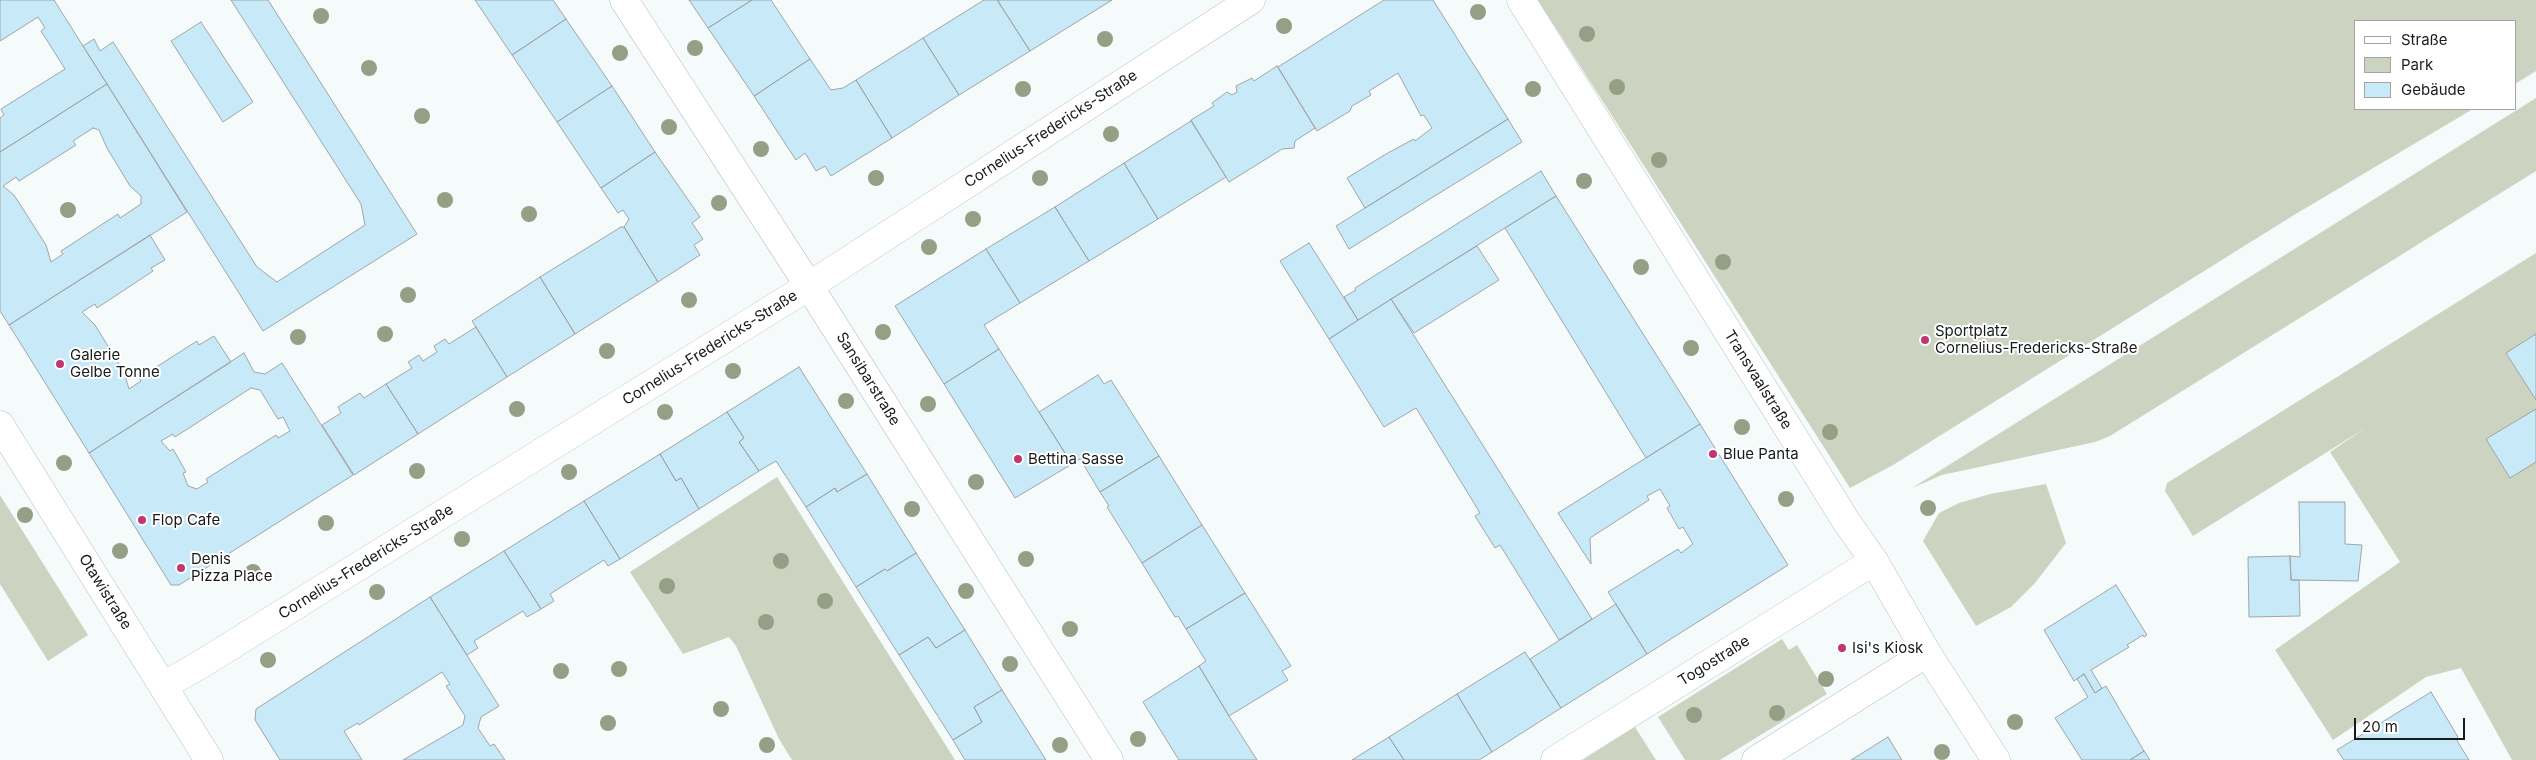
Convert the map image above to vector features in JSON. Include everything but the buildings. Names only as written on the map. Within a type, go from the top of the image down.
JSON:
[{"type":"street","name":"Sansibarstraße","points":[[624,0],[809,286],[1109,760]]},
{"type":"street","name":"Cornelius-Fredericks-Straße","points":[[163,686],[212,658],[809,286],[1251,0]]},
{"type":"street","name":"Transvaalstraße","points":[[1521,0],[1846,521],[1874,561],[1927,653],[1996,760]]},
{"type":"street","name":"Otawistraße","points":[[0,424],[210,760]]},
{"type":"street","name":"Togostraße","points":[[1555,760],[1874,561]]},
{"type":"street","points":[[1756,760],[1927,653]]},
{"type":"green space","name":"Sportplatz Cornelius-Fredericks-Straße","points":[[1538,0],[2536,0],[2536,71],[2516,83],[2516,20],[2354,20],[2354,110],[2471,110],[2294,215],[1893,465],[1850,488]]},
{"type":"green space","points":[[2536,98],[2536,171],[2110,436],[2095,442],[1942,475],[1912,488]]},
{"type":"green space","points":[[2536,253],[2536,760],[2512,760],[2461,668],[2426,677],[2333,740],[2275,650],[2400,562],[2330,452],[2367,427],[2193,536],[2165,491],[2167,483]]},
{"type":"green space","points":[[777,477],[955,760],[792,760],[779,739],[736,646],[729,637],[683,654],[630,572]]},
{"type":"green space","points":[[2046,484],[2066,543],[2035,583],[2011,607],[1976,626],[1923,541],[1939,513],[1959,503],[1990,494]]},
{"type":"green space","points":[[0,495],[88,635],[48,661],[0,584]]},
{"type":"green space","points":[[1782,639],[1789,650],[1797,645],[1827,694],[1720,760],[1685,760],[1658,717]]},
{"type":"green space","points":[[1635,727],[1656,760],[1583,760]]},
{"type":"place","name":"Sportplatz Cornelius-Fredericks-Straße","points":[[1925,340]]},
{"type":"place","name":"Galerie Gelbe Tonne","points":[[60,364]]},
{"type":"place","name":"Blue Panta","points":[[1713,454]]},
{"type":"place","name":"Bettina Sasse","points":[[1018,459]]},
{"type":"place","name":"Flop Cafe","points":[[142,520]]},
{"type":"place","name":"Denis Pizza Place","points":[[181,568]]},
{"type":"place","name":"Isi's Kiosk","points":[[1842,648]]}]
